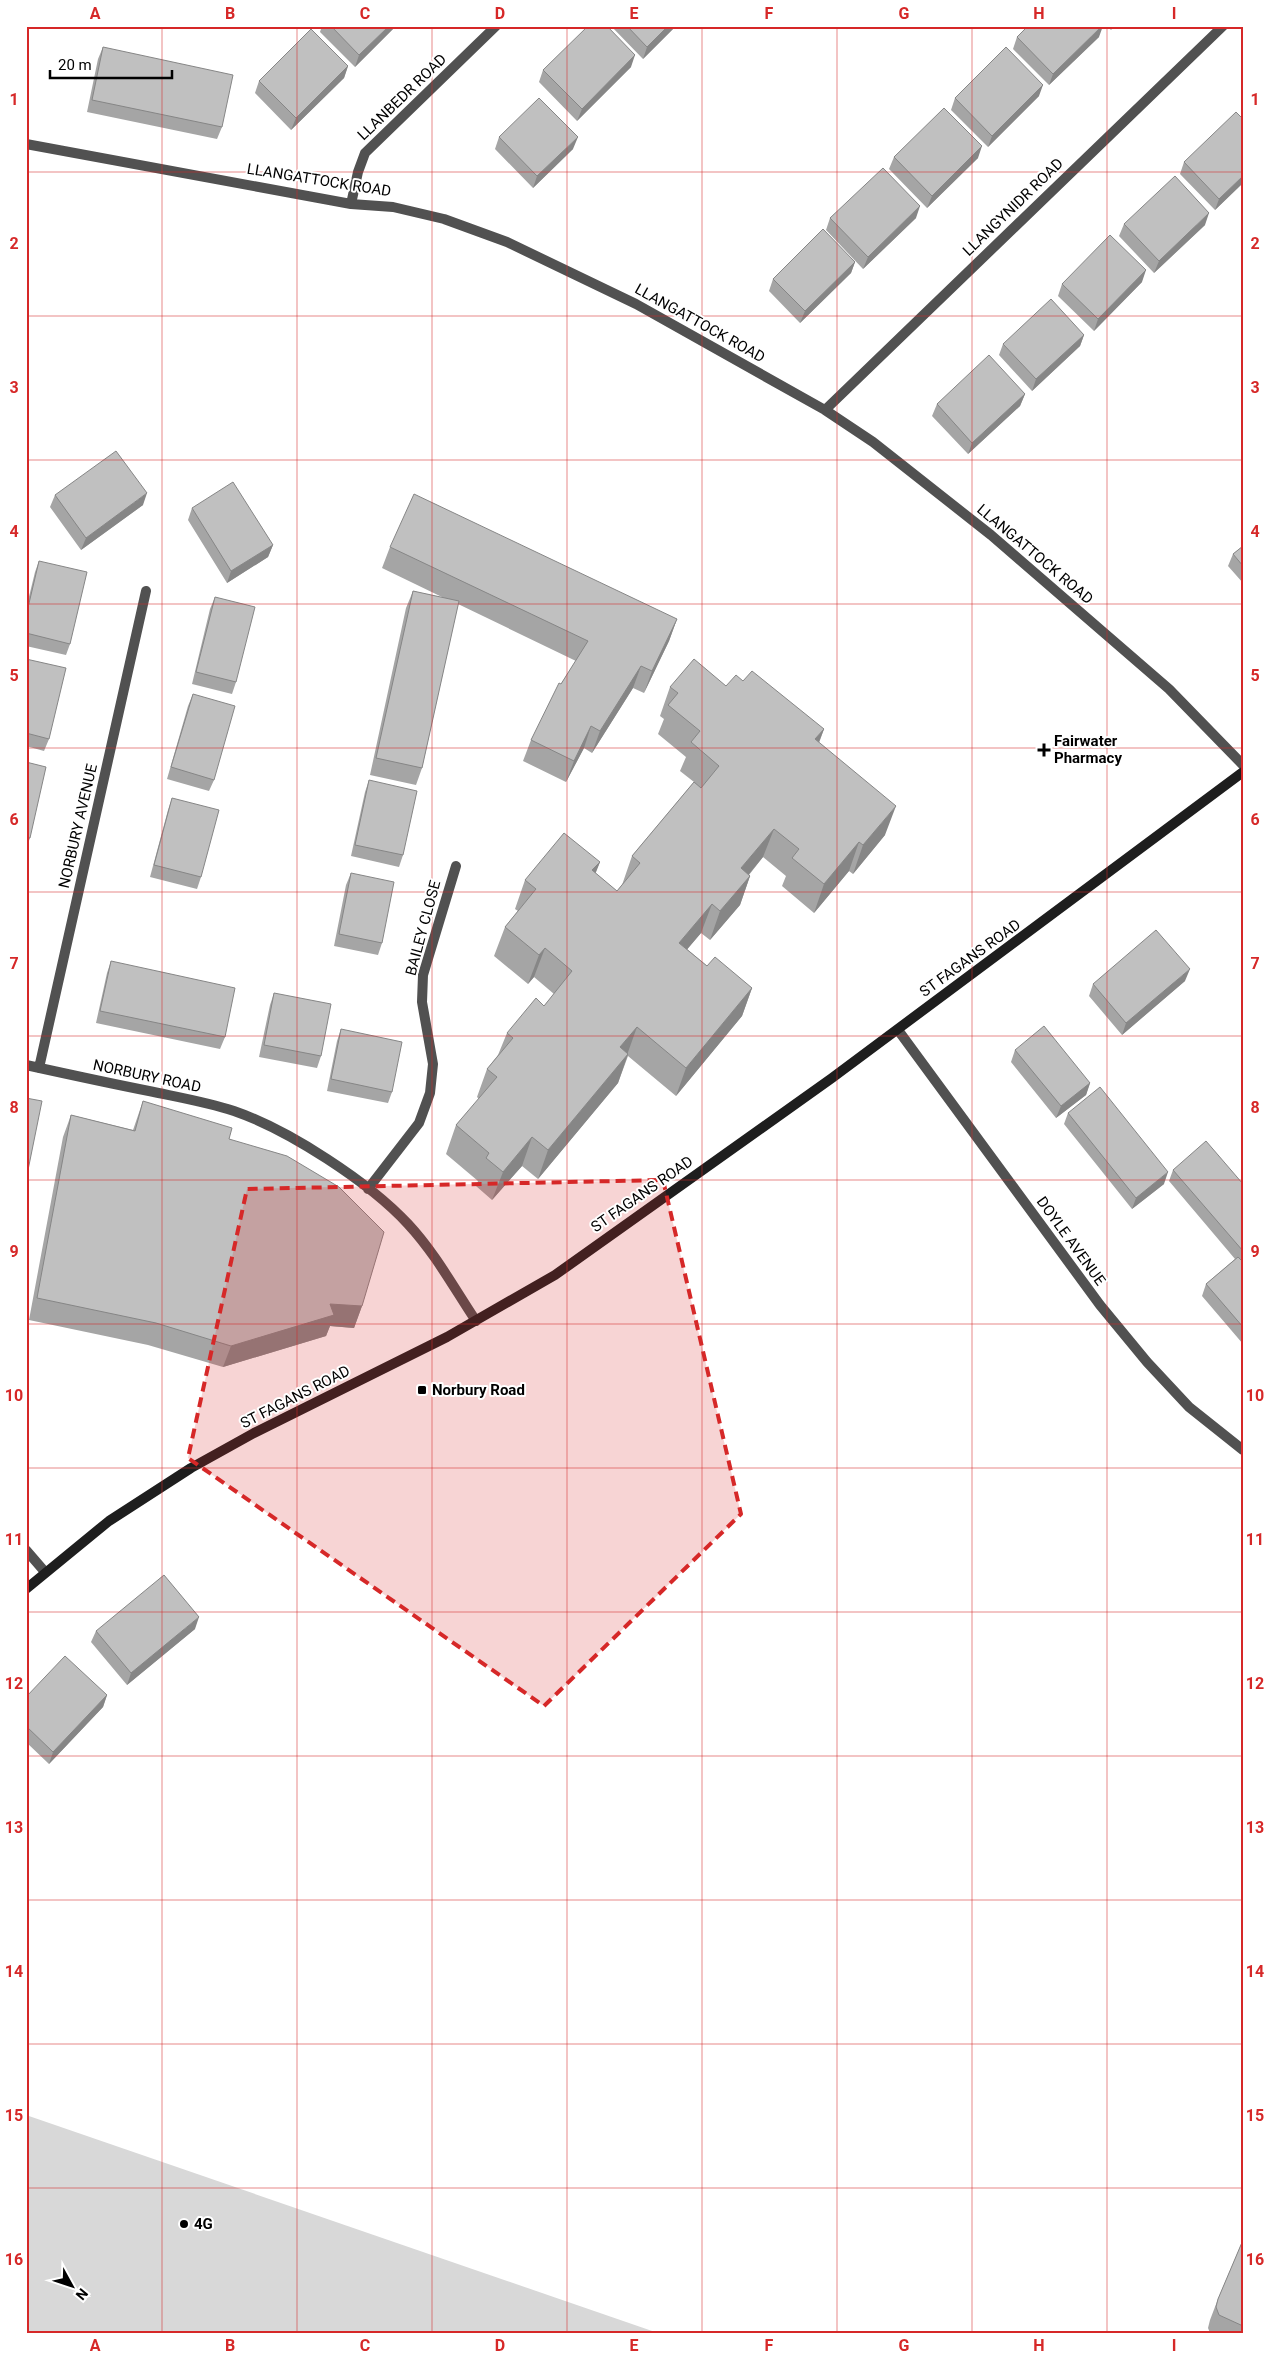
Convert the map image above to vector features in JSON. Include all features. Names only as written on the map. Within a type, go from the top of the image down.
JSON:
[{"type":"street","name":"LLANBEDR ROAD","points":[[351,204],[358,172],[365,153],[496,26]]},
{"type":"street","name":"LLANGYNIDR ROAD","points":[[825,410],[1223,26]]},
{"type":"street","name":"LLANGATTOCK ROAD","points":[[26,144],[351,204],[393,207],[444,218],[507,242],[636,304],[825,410],[872,442],[990,535],[1169,689],[1243,765]]},
{"type":"street","name":"NORBURY AVENUE","points":[[39,1068],[146,591]]},
{"type":"street","name":"ST FAGANS ROAD","points":[[26,1589],[108,1521],[190,1468],[254,1433],[476,1321],[554,1275],[898,1030],[1243,772]]},
{"type":"street","name":"BAILEY CLOSE","points":[[368,1189],[419,1124],[430,1093],[433,1064],[422,1002],[423,975],[456,866]]},
{"type":"street","name":"DOYLE AVENUE","points":[[898,1030],[1100,1305],[1147,1362],[1188,1407],[1243,1450]]},
{"type":"street","name":"NORBURY ROAD","points":[[26,1065],[193,1100],[235,1112],[286,1136],[336,1165],[368,1189],[408,1224],[429,1249],[476,1321]]},
{"type":"street","points":[[26,1550],[45,1572]]},
{"type":"highlighted area","points":[[663,1180],[741,1514],[544,1706],[188,1458],[247,1189]]},
{"type":"shaded area","name":"4G","points":[[26,2115],[658,2333],[26,2333]]},
{"type":"building","points":[[331,26],[389,26],[359,55]]},
{"type":"building","points":[[588,26],[607,26],[635,55],[582,109],[543,70]]},
{"type":"building","points":[[627,26],[668,26],[647,47]]},
{"type":"building","points":[[1028,26],[1102,26],[1053,74],[1017,37]]},
{"type":"building","points":[[311,29],[348,66],[296,118],[259,81]]},
{"type":"building","points":[[103,47],[233,75],[222,127],[92,100]]},
{"type":"building","points":[[1006,47],[1043,85],[992,136],[955,98]]},
{"type":"building","points":[[539,98],[578,137],[537,176],[499,137]]},
{"type":"building","points":[[944,108],[982,146],[932,196],[894,157]]},
{"type":"building","points":[[1236,112],[1243,119],[1243,176],[1219,199],[1184,162]]},
{"type":"building","points":[[883,168],[920,206],[868,257],[830,218]]},
{"type":"building","points":[[1175,176],[1209,213],[1159,261],[1124,224]]},
{"type":"building","points":[[823,229],[855,262],[805,311],[773,279]]},
{"type":"building","points":[[1110,235],[1146,270],[1098,319],[1062,284]]},
{"type":"building","points":[[1051,299],[1084,335],[1036,379],[1003,344]]},
{"type":"building","points":[[989,355],[1025,394],[972,443],[937,404]]},
{"type":"building","points":[[116,451],[147,493],[86,538],[55,495]]},
{"type":"building","points":[[233,482],[273,545],[231,571],[192,508]]},
{"type":"building","points":[[414,494],[677,619],[652,671],[641,666],[600,731],[591,726],[574,761],[531,740],[559,683],[561,684],[588,641],[390,547]]},
{"type":"building","points":[[1243,546],[1243,566],[1233,554]]},
{"type":"building","points":[[39,561],[87,572],[70,644],[26,633],[26,616]]},
{"type":"building","points":[[413,591],[459,601],[422,768],[376,758]]},
{"type":"building","points":[[215,597],[255,607],[236,682],[196,672]]},
{"type":"building","points":[[26,659],[66,668],[49,739],[26,733]]},
{"type":"building","points":[[694,659],[726,686],[736,675],[743,681],[752,671],[824,729],[815,739],[896,806],[863,845],[859,842],[824,884],[792,858],[799,849],[774,829],[741,868],[750,876],[720,911],[712,904],[679,943],[707,966],[715,957],[752,988],[686,1068],[637,1027],[620,1047],[628,1054],[548,1150],[532,1137],[503,1172],[486,1158],[489,1153],[456,1125],[497,1077],[487,1069],[513,1038],[507,1033],[536,998],[544,1006],[572,971],[545,948],[539,955],[505,927],[536,889],[525,880],[564,833],[600,862],[592,870],[617,891],[640,863],[632,856],[694,782],[701,788],[719,766],[691,742],[700,731],[668,705],[678,693],[670,687]]},
{"type":"building","points":[[193,694],[235,706],[214,780],[171,767]]},
{"type":"building","points":[[26,762],[46,767],[30,838],[26,837]]},
{"type":"building","points":[[369,780],[417,791],[403,855],[355,845]]},
{"type":"building","points":[[172,798],[219,810],[201,877],[154,865]]},
{"type":"building","points":[[351,873],[394,882],[382,943],[339,934]]},
{"type":"building","points":[[1156,930],[1190,969],[1126,1023],[1093,984]]},
{"type":"building","points":[[111,961],[235,988],[225,1037],[100,1011]]},
{"type":"building","points":[[274,993],[331,1004],[321,1056],[264,1045]]},
{"type":"building","points":[[1044,1026],[1090,1083],[1061,1106],[1015,1050]]},
{"type":"building","points":[[341,1029],[402,1042],[392,1092],[331,1079]]},
{"type":"building","points":[[1100,1087],[1168,1172],[1136,1198],[1068,1113]]},
{"type":"building","points":[[26,1098],[42,1101],[26,1180]]},
{"type":"building","points":[[143,1101],[232,1128],[229,1139],[287,1156],[339,1187],[384,1232],[362,1306],[330,1304],[334,1315],[231,1346],[156,1323],[37,1298],[71,1115],[135,1131]]},
{"type":"building","points":[[1206,1141],[1243,1184],[1243,1251],[1173,1170]]},
{"type":"building","points":[[1238,1257],[1243,1262],[1243,1327],[1206,1284]]},
{"type":"building","points":[[164,1575],[199,1617],[131,1673],[96,1631]]},
{"type":"building","points":[[65,1656],[107,1695],[53,1752],[26,1726],[26,1697]]},
{"type":"building","points":[[1243,2240],[1243,2326],[1219,2315],[1216,2307]]},
{"type":"place","name":"Fairwater Pharmacy","points":[[1044,750]]},
{"type":"place","name":"Norbury Road","points":[[422,1390]]},
{"type":"place","name":"4G","points":[[184,2224]]}]
